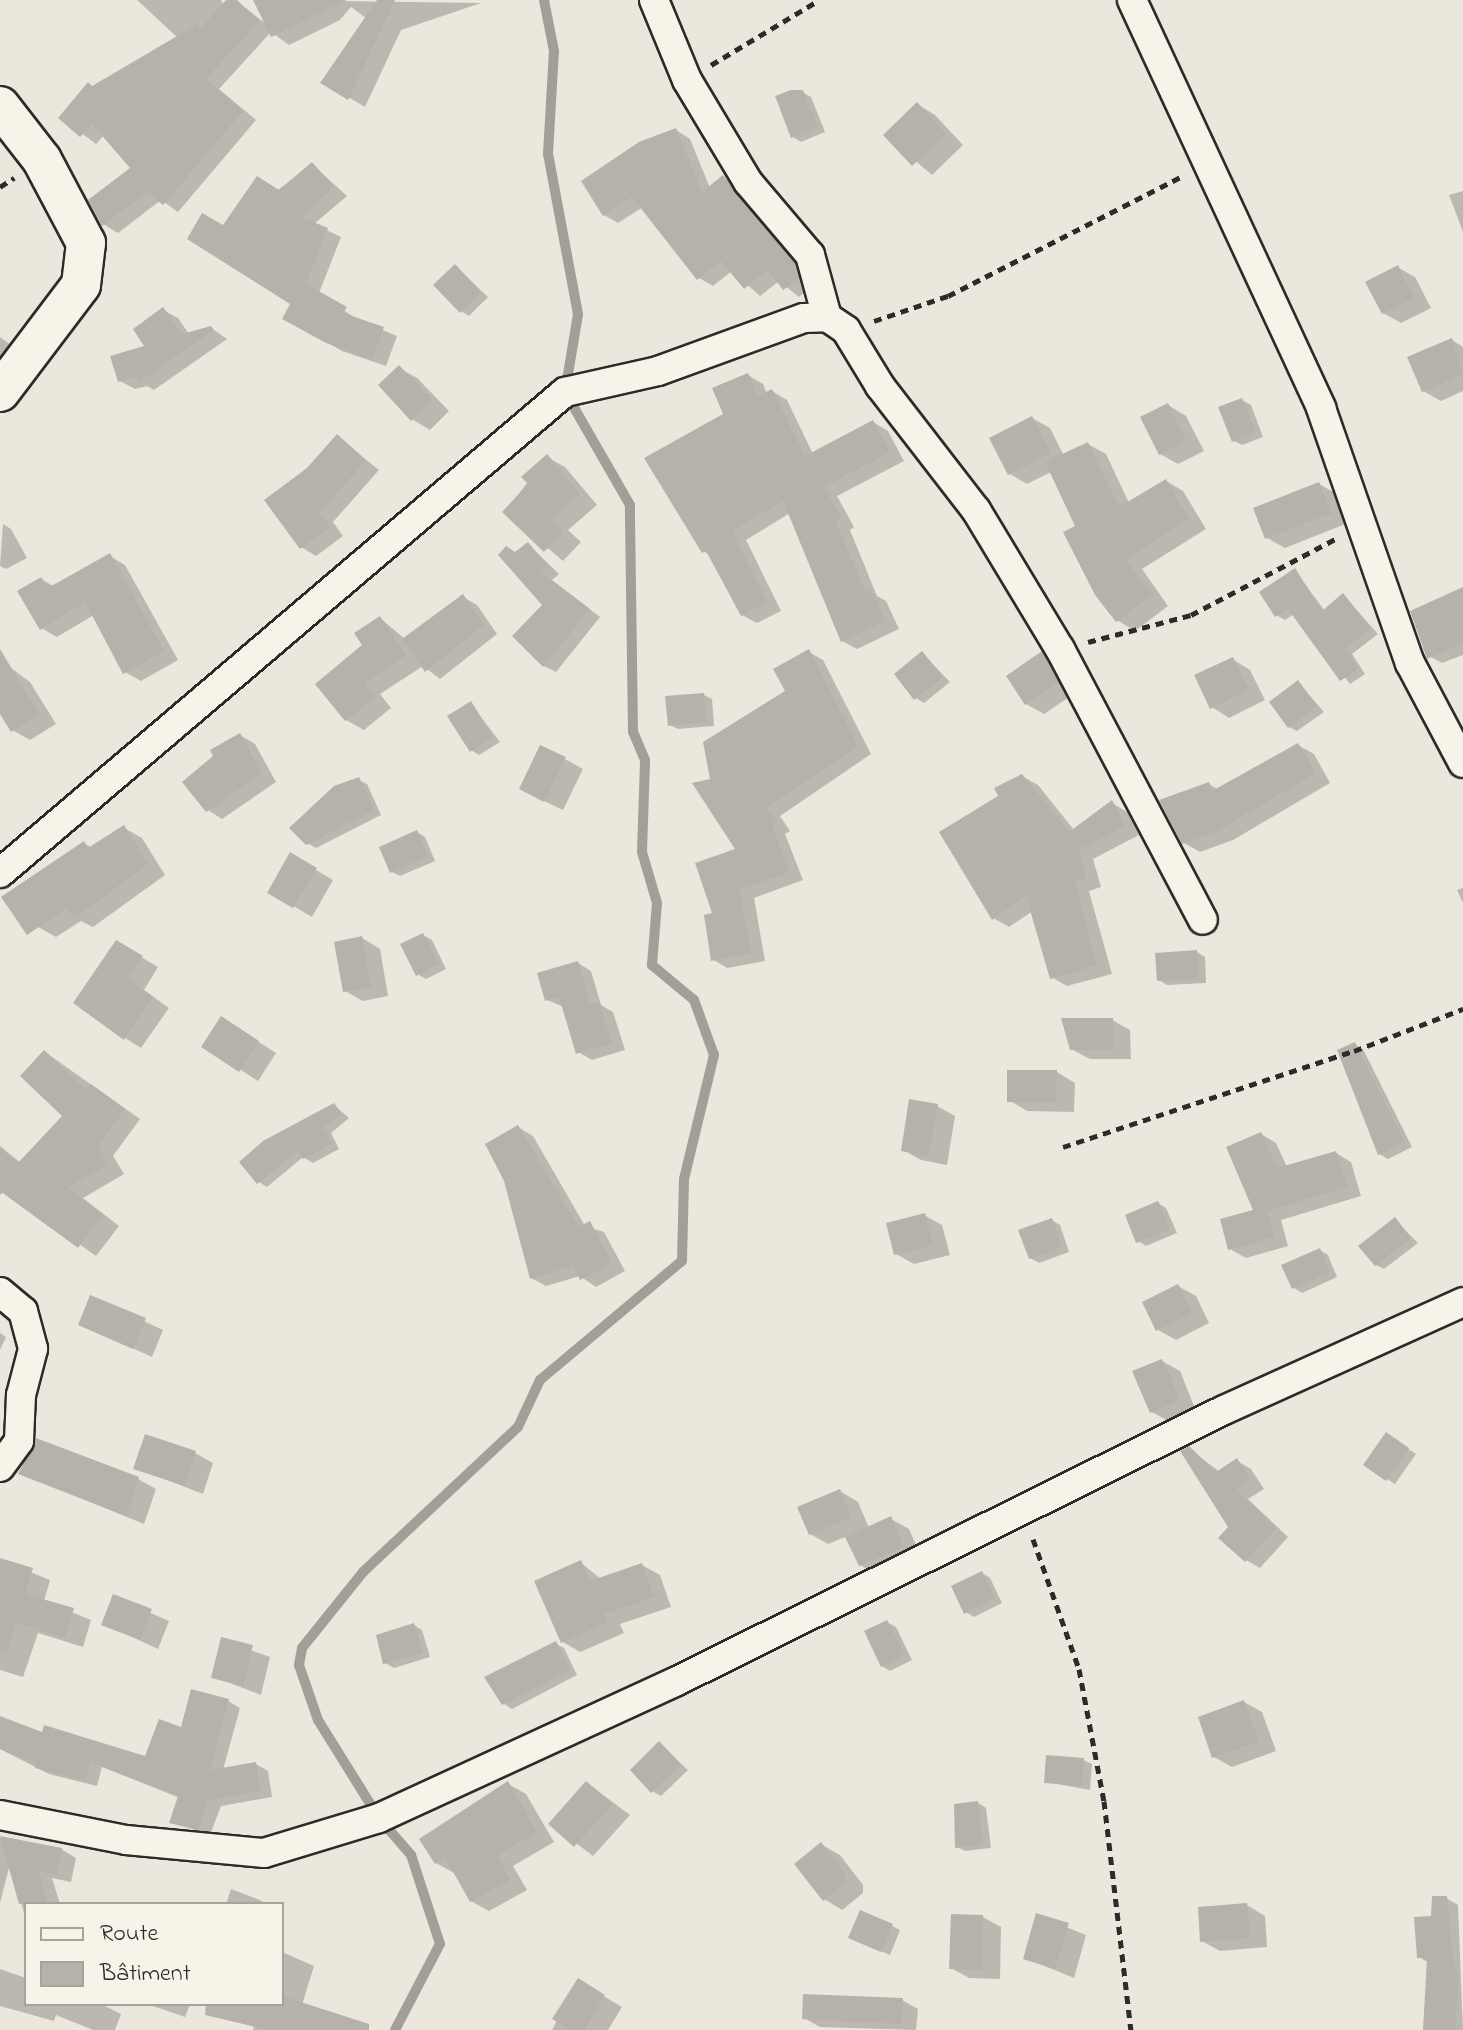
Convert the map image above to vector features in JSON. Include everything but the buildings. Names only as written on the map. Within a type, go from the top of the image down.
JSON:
[{"type":"street","points":[[654,0],[687,80],[748,182],[810,255],[837,324],[880,386],[976,510],[1060,649],[1203,920]]},
{"type":"street","points":[[1132,0],[1321,408],[1359,526],[1410,663],[1463,763]]},
{"type":"street","points":[[0,106],[42,160],[86,243],[81,285],[0,392]]},
{"type":"street","points":[[0,873],[565,392],[658,371],[804,318],[837,324]]},
{"type":"street","points":[[0,1292],[23,1311],[33,1349],[21,1395],[19,1441],[0,1467]]},
{"type":"street","points":[[0,1815],[126,1840],[264,1853],[379,1818],[605,1714],[1224,1410],[1463,1302]]},
{"type":"path","points":[[687,80],[819,0]]},
{"type":"path","points":[[837,324],[948,296],[1207,163]]},
{"type":"path","points":[[1060,649],[1191,615],[1359,526]]},
{"type":"path","points":[[1063,1147],[1354,1051],[1463,1009]]},
{"type":"path","points":[[1023,1511],[1079,1669],[1104,1801],[1131,2030]]},
{"type":"waterway","points":[[395,2030],[440,1944],[411,1855],[379,1818],[318,1720],[299,1665],[302,1648],[363,1572],[518,1427],[540,1380],[682,1261],[684,1179],[714,1055],[694,1000],[652,965],[657,903],[642,852],[645,760],[633,732],[630,505],[565,392],[578,314],[548,154],[554,51],[544,0]]}]
